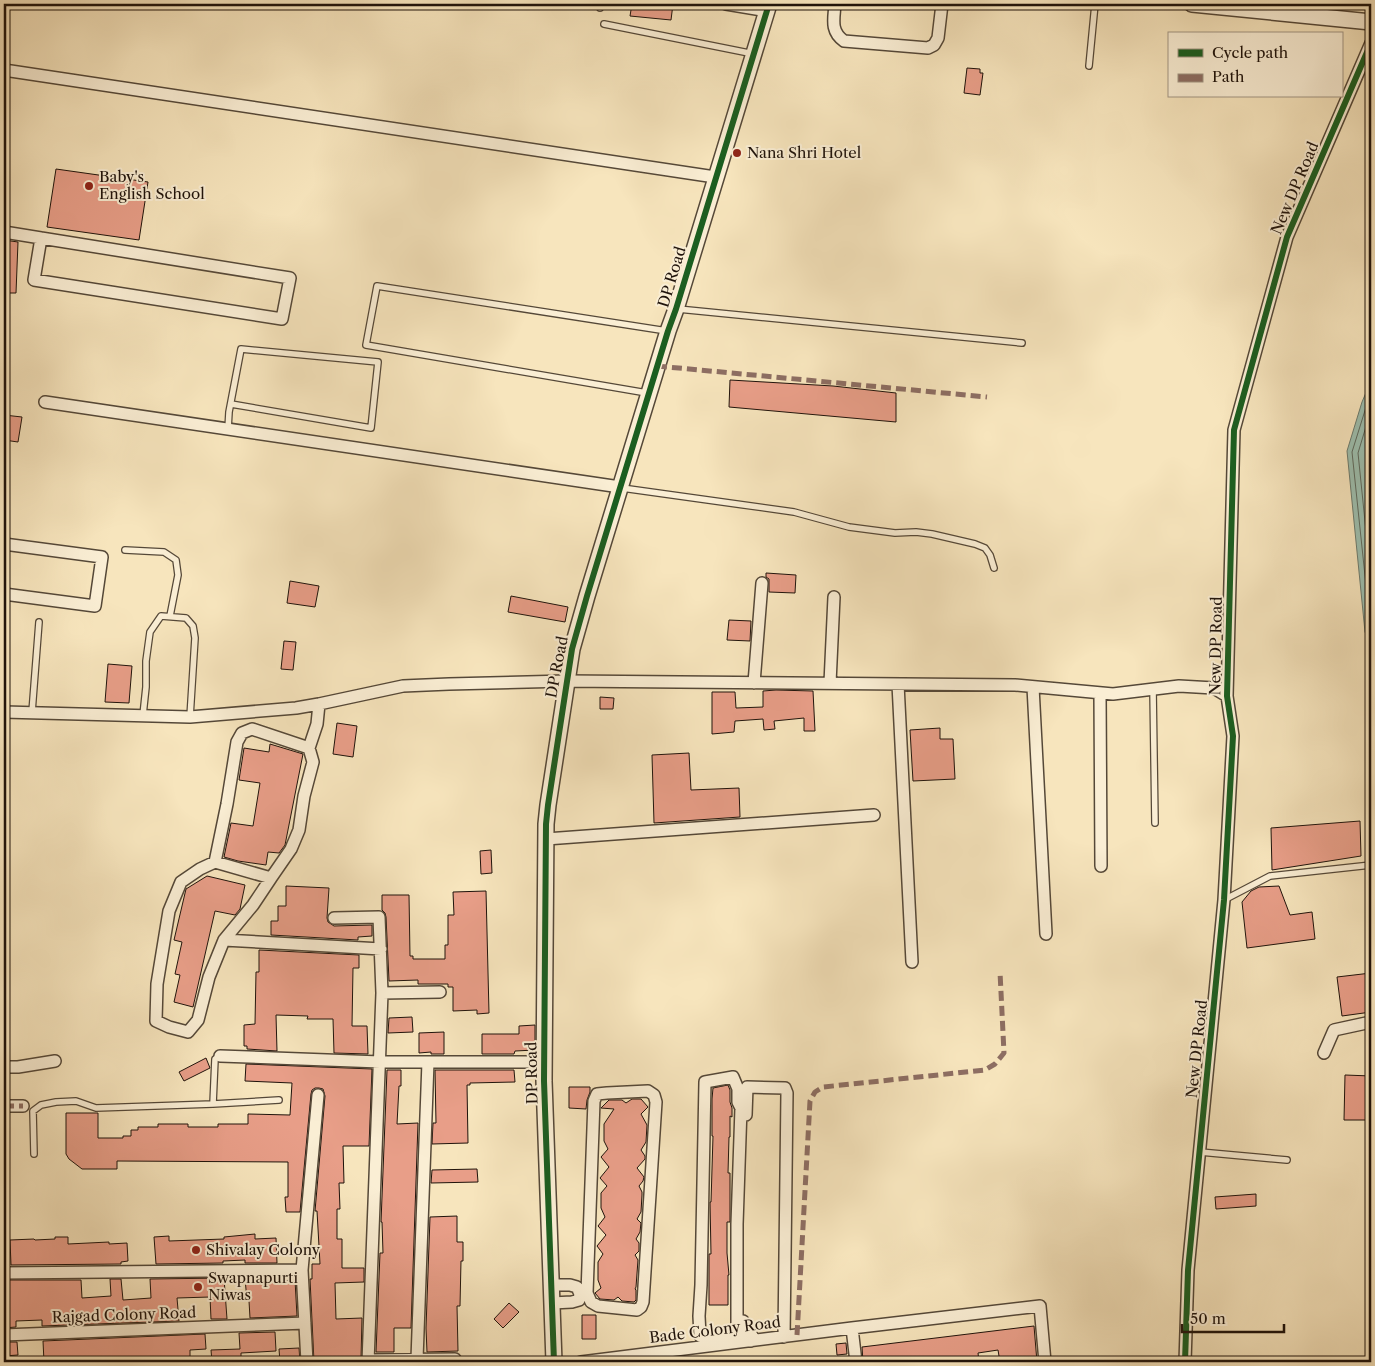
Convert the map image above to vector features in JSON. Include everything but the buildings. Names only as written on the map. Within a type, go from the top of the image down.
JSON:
[{"type":"street","points":[[726,4],[768,8]]},
{"type":"street","points":[[835,4],[834,30],[837,36],[844,41],[928,48],[934,45],[938,38],[942,4]]},
{"type":"street","points":[[1192,4],[1371,22]]},
{"type":"street","name":"DP Road","points":[[554,1362],[560,1303],[544,1062],[546,832],[548,805],[566,681],[586,596],[768,8]]},
{"type":"street","name":"New DP Road","points":[[1185,1362],[1188,1270],[1224,900],[1233,736],[1227,696],[1234,430],[1287,237],[1371,43]]},
{"type":"street","points":[[4,70],[716,177]]},
{"type":"street","points":[[4,232],[290,278],[282,319],[34,280],[41,238]]},
{"type":"street","points":[[45,402],[620,488]]},
{"type":"street","points":[[4,544],[102,557],[95,606],[4,594]]},
{"type":"street","points":[[754,683],[762,583]]},
{"type":"street","points":[[830,683],[834,597]]},
{"type":"street","points":[[4,712],[190,717],[296,708],[403,686],[566,681],[1015,685],[1113,694],[1179,686],[1214,688],[1227,696]]},
{"type":"street","points":[[898,684],[912,962]]},
{"type":"street","points":[[1033,686],[1046,934]]},
{"type":"street","points":[[1100,693],[1101,866]]},
{"type":"street","points":[[272,878],[215,862],[200,869],[181,882],[169,911],[157,984],[156,1021],[188,1032],[198,1020],[209,977],[224,940],[253,906],[272,878],[291,849],[299,830],[304,796],[314,762],[309,748],[317,724],[319,704]]},
{"type":"street","points":[[215,862],[237,742],[242,732],[252,729],[309,748]]},
{"type":"street","points":[[546,832],[874,815]]},
{"type":"street","points":[[334,918],[379,917],[382,993],[368,1361],[455,1359]]},
{"type":"street","points":[[224,940],[381,949]]},
{"type":"street","points":[[382,993],[440,992]]},
{"type":"street","points":[[1324,1053],[1334,1030],[1371,1022]]},
{"type":"street","points":[[220,1056],[380,1062],[544,1062]]},
{"type":"street","points":[[4,1067],[55,1061]]},
{"type":"street","points":[[417,1359],[428,1062]]},
{"type":"street","points":[[733,1077],[738,1089],[738,1102],[741,1108],[737,1224],[742,1337],[700,1336],[698,1316],[701,1285],[705,1082],[733,1077]]},
{"type":"street","points":[[742,1337],[747,1087],[785,1088],[787,1093],[784,1333]]},
{"type":"street","points":[[558,1285],[578,1287],[584,1294],[591,1302],[598,1306],[637,1310],[641,1307],[643,1302],[656,1102],[654,1096],[648,1091],[598,1094],[594,1101],[584,1294],[579,1300],[560,1303]]},
{"type":"street","points":[[307,1362],[302,1270],[318,1095]]},
{"type":"street","points":[[4,1106],[23,1106]]},
{"type":"street","points":[[4,1273],[302,1270]]},
{"type":"street","name":"Bade Colony Road","points":[[582,1362],[742,1337],[852,1328],[1040,1306],[1045,1362]]},
{"type":"street","name":"Rajgad Colony Road","points":[[4,1334],[305,1323]]},
{"type":"street","points":[[852,1328],[856,1362]]},
{"type":"lane","points":[[1089,66],[1095,4]]},
{"type":"lane","points":[[604,24],[754,54]]},
{"type":"lane","points":[[649,393],[366,344],[377,286],[668,331]]},
{"type":"lane","points":[[676,309],[1022,343]]},
{"type":"lane","points":[[228,429],[229,412],[241,349],[378,362],[371,428],[231,404]]},
{"type":"lane","points":[[620,488],[794,512],[849,527],[875,531],[932,534],[985,548],[990,555],[994,568]]},
{"type":"lane","points":[[125,550],[164,552],[176,560],[178,575],[170,616]]},
{"type":"lane","points":[[143,716],[146,661],[150,632],[161,616],[170,616],[186,618],[193,626],[196,638],[190,717]]},
{"type":"lane","points":[[32,712],[39,622]]},
{"type":"lane","points":[[1153,689],[1155,823]]},
{"type":"lane","points":[[1224,900],[1270,876],[1371,865]]},
{"type":"lane","points":[[213,1104],[215,1059],[220,1056]]},
{"type":"lane","points":[[34,1154],[32,1111],[41,1105],[76,1101],[96,1108],[280,1100]]},
{"type":"lane","points":[[1200,1152],[1287,1160]]},
{"type":"water","points":[[1371,381],[1371,645],[1365,632],[1347,451],[1362,402]]},
{"type":"marked path","points":[[657,366],[987,397]]},
{"type":"marked path","points":[[797,1335],[810,1101],[815,1092],[823,1087],[985,1070],[995,1064],[1004,1053],[1000,972]]},
{"type":"marked path","points":[[4,1106],[23,1106]]},
{"type":"cycle path","points":[[554,1362],[544,1081],[546,824],[572,649],[769,4]]},
{"type":"cycle path","points":[[1185,1362],[1188,1270],[1224,900],[1233,736],[1227,696],[1234,430],[1287,237],[1371,43]]},
{"type":"place","name":"Nana Shri Hotel","points":[[737,153]]},
{"type":"place","name":"Baby's English School","points":[[89,186]]},
{"type":"place","name":"Shivalay Colony","points":[[196,1250]]},
{"type":"place","name":"Swapnapurti Niwas","points":[[198,1287]]}]
